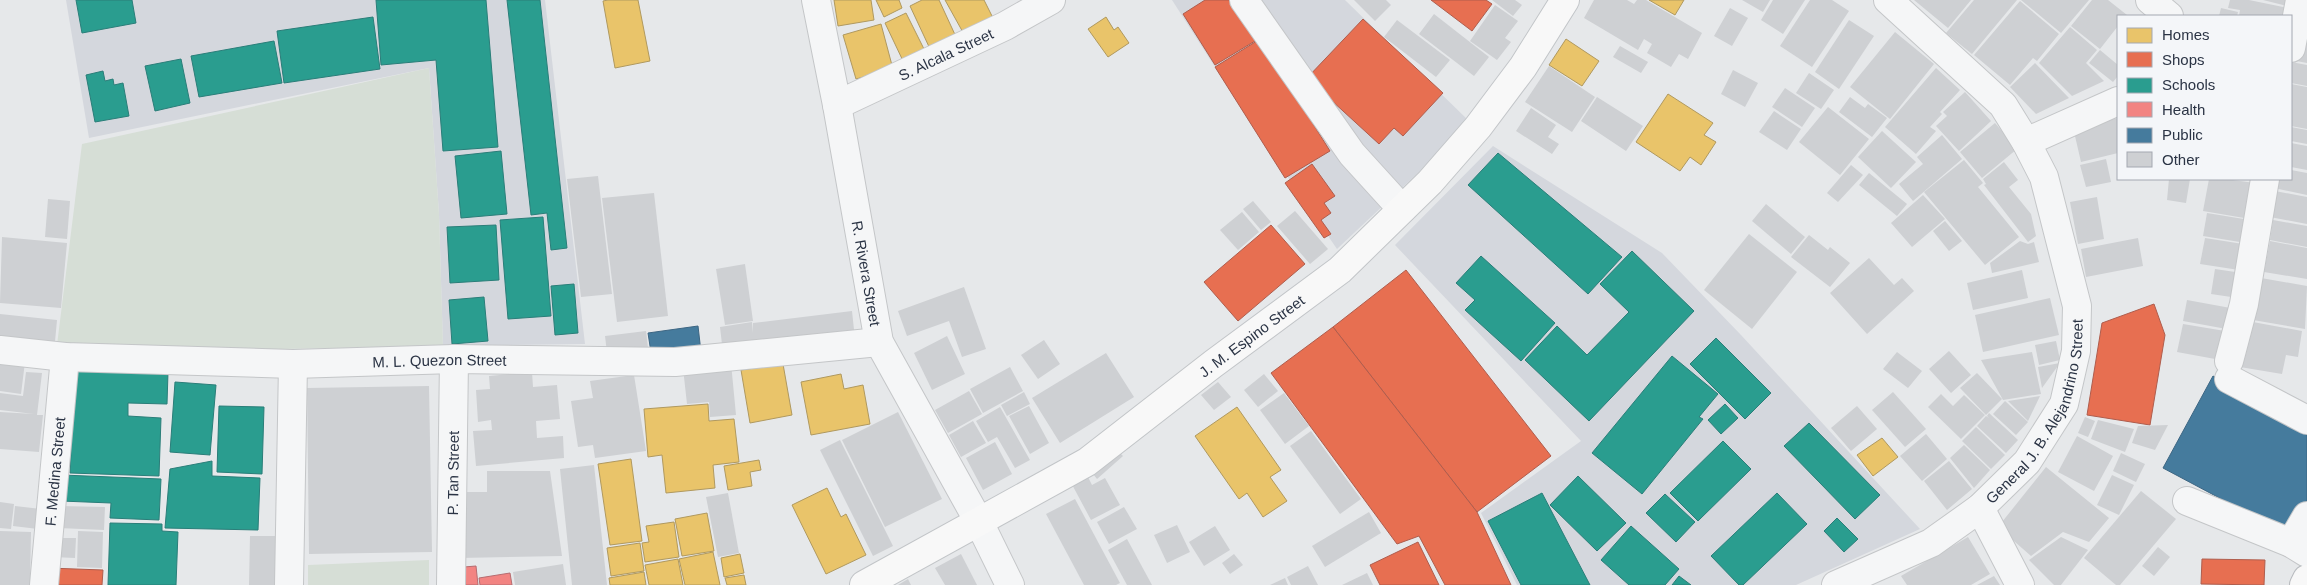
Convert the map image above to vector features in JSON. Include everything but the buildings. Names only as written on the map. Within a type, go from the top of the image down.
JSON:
[{"type":"main road","name":"J. M. Espino Street","points":[[864,585],[1087,462],[1213,364],[1340,270],[1430,182],[1478,127],[1523,67],[1565,0]]},
{"type":"main road","points":[[2304,585],[2307,579]]},
{"type":"street","name":"R. Rivera Street","points":[[816,0],[837,105],[879,342],[978,522],[1010,585]]},
{"type":"street","name":"S. Alcala Street","points":[[837,105],[988,34],[1051,0]]},
{"type":"street","points":[[1244,0],[1352,154],[1402,209]]},
{"type":"street","name":"General J. B. Alejandrino Street","points":[[1836,585],[1931,543],[1980,508],[2027,462],[2064,404],[2076,351],[2076,306],[2044,177],[2026,142],[2003,105],[1888,0]]},
{"type":"street","points":[[2150,0],[2168,15]]},
{"type":"street","points":[[2292,43],[2300,0]]},
{"type":"street","points":[[2026,142],[2117,101]]},
{"type":"street","points":[[2265,180],[2244,304],[2229,370],[2307,420]]},
{"type":"street","name":"M. L. Quezon Street","points":[[0,350],[65,357],[293,364],[454,359],[675,362],[879,342]]},
{"type":"street","name":"F. Medina Street","points":[[44,585],[65,357]]},
{"type":"street","name":"P. Tan Street","points":[[451,585],[454,359]]},
{"type":"street","points":[[289,585],[293,364]]},
{"type":"street","points":[[2187,501],[2299,548],[2307,516]]},
{"type":"street","points":[[1980,508],[2020,585]]},
{"type":"shaded area","points":[[66,0],[545,0],[585,344],[443,346],[439,214],[429,68],[89,138]]},
{"type":"shaded area","points":[[1172,0],[1345,0],[1471,123],[1337,249],[1254,128]]},
{"type":"shaded area","points":[[429,68],[439,214],[443,346],[56,353],[82,144]]},
{"type":"shaded area","points":[[1493,146],[1662,253],[1741,335],[1920,529],[1796,585],[1517,585],[1481,513],[1581,441],[1395,245]]},
{"type":"shaded area","points":[[429,560],[429,585],[308,585],[308,565]]}]
